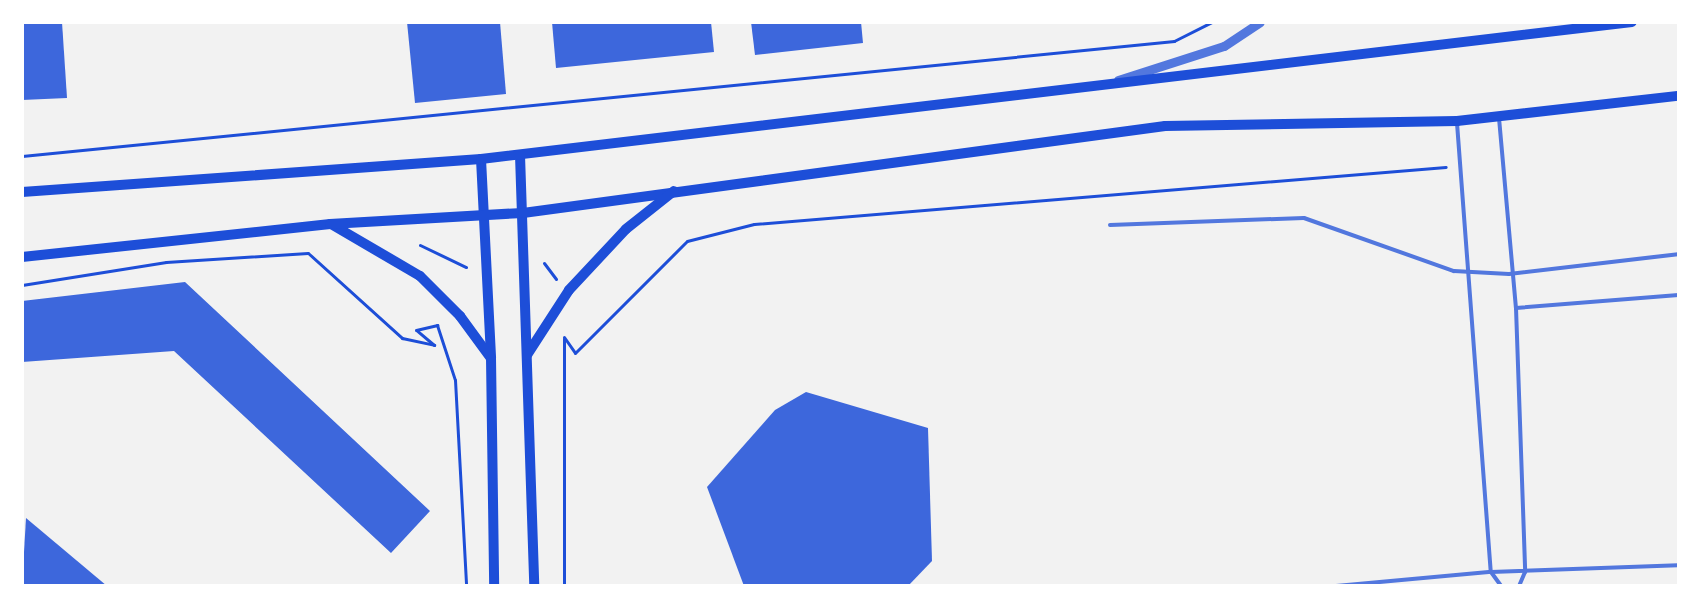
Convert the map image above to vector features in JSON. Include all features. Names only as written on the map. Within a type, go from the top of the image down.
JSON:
[{"type":"main road","points":[[22,192],[481,160],[1112,82],[1632,22]]},
{"type":"main road","points":[[22,257],[330,224],[523,213],[675,190],[1165,126],[1457,120],[1678,96]]},
{"type":"main road","points":[[520,155],[534,586]]},
{"type":"main road","points":[[481,160],[491,358],[494,586]]},
{"type":"main road","points":[[527,355],[569,290],[626,229],[675,190]]},
{"type":"main road","points":[[330,224],[420,276],[460,316],[491,358]]},
{"type":"street","points":[[1112,82],[1224,46],[1260,24]]},
{"type":"lane","points":[[1498,116],[1509,274],[1516,308],[1525,572],[1520,586]]},
{"type":"lane","points":[[1457,120],[1466,269],[1491,572],[1501,586]]},
{"type":"lane","points":[[1110,225],[1304,218],[1454,271],[1466,269],[1509,274],[1678,254]]},
{"type":"lane","points":[[1516,308],[1678,295]]},
{"type":"lane","points":[[1336,586],[1491,572],[1678,565]]},
{"type":"path","points":[[22,156],[1174,41],[1212,22]]},
{"type":"path","points":[[564,586],[564,337],[575,354],[687,241],[754,224],[1460,166]]},
{"type":"path","points":[[420,245],[466,267]]},
{"type":"path","points":[[22,285],[166,262],[308,253],[402,338],[434,345],[416,330],[437,325],[455,380],[466,586]]},
{"type":"building","points":[[22,22],[62,22],[67,98],[22,100]]},
{"type":"building","points":[[407,22],[500,22],[506,94],[415,103]]},
{"type":"building","points":[[552,22],[711,22],[714,52],[556,68]]},
{"type":"building","points":[[751,22],[861,22],[863,43],[755,55]]},
{"type":"building","points":[[185,282],[430,511],[391,553],[174,351],[22,362],[22,301]]},
{"type":"building","points":[[806,392],[928,428],[932,561],[908,586],[744,586],[707,487],[775,410]]},
{"type":"building","points":[[26,518],[107,586],[22,586]]}]
